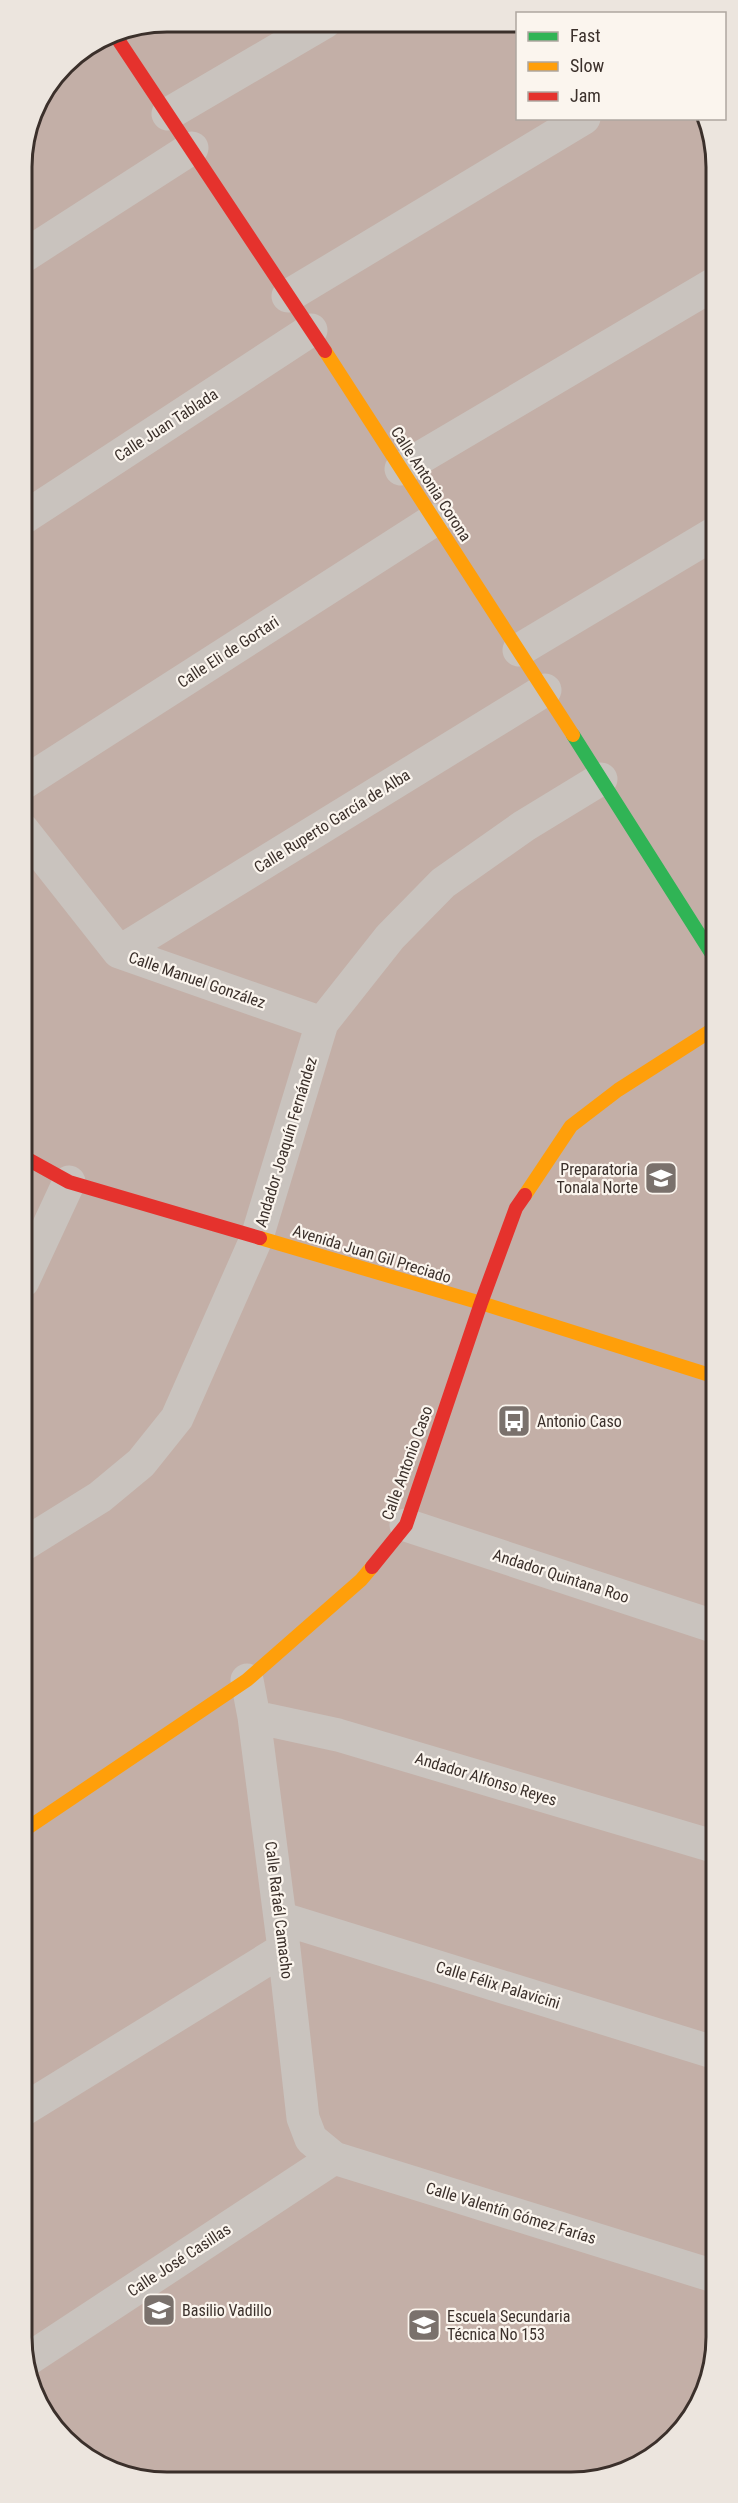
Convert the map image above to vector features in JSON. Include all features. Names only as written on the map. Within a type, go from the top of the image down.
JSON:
[{"type":"street","points":[[168,114],[308,32]]},
{"type":"street","name":"Calle Antonia Corona","points":[[118,41],[192,148],[519,650],[706,945]]},
{"type":"street","points":[[288,296],[581,120]]},
{"type":"street","points":[[32,251],[192,148]]},
{"type":"street","points":[[401,469],[706,289]]},
{"type":"street","name":"Calle Juan Tablada","points":[[32,512],[310,330]]},
{"type":"street","name":"Calle Eli de Gortari","points":[[32,778],[434,520]]},
{"type":"street","points":[[519,650],[706,539]]},
{"type":"street","name":"Calle Ruperto García de Alba","points":[[118,952],[545,690]]},
{"type":"street","name":"Andador Joaquín Fernández","points":[[32,1539],[100,1497],[141,1463],[177,1418],[257,1237],[322,1023],[390,937],[443,883],[524,826],[601,779]]},
{"type":"street","name":"Calle Manuel González","points":[[32,842],[118,952],[322,1023]]},
{"type":"street","name":"Calle Antonio Caso","points":[[32,1825],[247,1680],[361,1580],[406,1525],[481,1303],[516,1208],[571,1126],[618,1090],[706,1034]]},
{"type":"street","name":"Avenida Juan Gil Preciado","points":[[32,1162],[69,1182],[481,1303],[706,1374]]},
{"type":"street","points":[[32,1260],[69,1182]]},
{"type":"street","name":"Andador Quintana Roo","points":[[406,1525],[706,1624]]},
{"type":"street","name":"Calle Rafaél Camacho","points":[[247,1680],[254,1717],[282,1933],[303,2118],[322,2149]]},
{"type":"street","name":"Andador Alfonso Reyes","points":[[254,1717],[338,1735],[706,1844]]},
{"type":"street","points":[[32,2104],[282,1933]]},
{"type":"street","name":"Calle Félix Palavicini","points":[[282,1933],[706,2050]]},
{"type":"street","name":"Calle Valentín Gómez Farías","points":[[322,2149],[706,2273]]},
{"type":"street","name":"Calle José Casillas","points":[[33,2355],[322,2149]]},
{"type":"building","points":[[166,32],[516,32],[516,120],[698,120],[704,140],[706,166],[706,2345],[704,2363],[696,2388],[684,2412],[673,2426],[654,2444],[631,2458],[598,2469],[572,2472],[166,2472],[140,2469],[107,2458],[91,2449],[71,2432],[59,2419],[50,2404],[34,2363],[32,2336],[32,158],[36,132],[42,115],[54,91],[65,77],[91,54],[107,45],[140,34]]},
{"type":"traffic: fast","points":[[573,735],[706,945]]},
{"type":"traffic: slow","points":[[325,351],[573,735]]},
{"type":"traffic: slow","points":[[525,1195],[571,1126],[618,1090],[706,1034]]},
{"type":"traffic: slow","points":[[260,1238],[481,1303],[706,1374]]},
{"type":"traffic: slow","points":[[32,1825],[247,1680],[361,1580],[372,1567]]},
{"type":"traffic: jam","points":[[119,41],[325,351]]},
{"type":"traffic: jam","points":[[32,1162],[69,1182],[260,1238]]},
{"type":"traffic: jam","points":[[372,1567],[406,1525],[481,1303],[516,1208],[525,1195]]},
{"type":"place","name":"Preparatoria Tonala Norte","points":[[661,1178]]},
{"type":"place","name":"Antonio Caso","points":[[514,1421]]},
{"type":"place","name":"Basilio Vadillo","points":[[159,2310]]},
{"type":"place","name":"Escuela Secundaria Técnica No 153","points":[[424,2325]]}]
